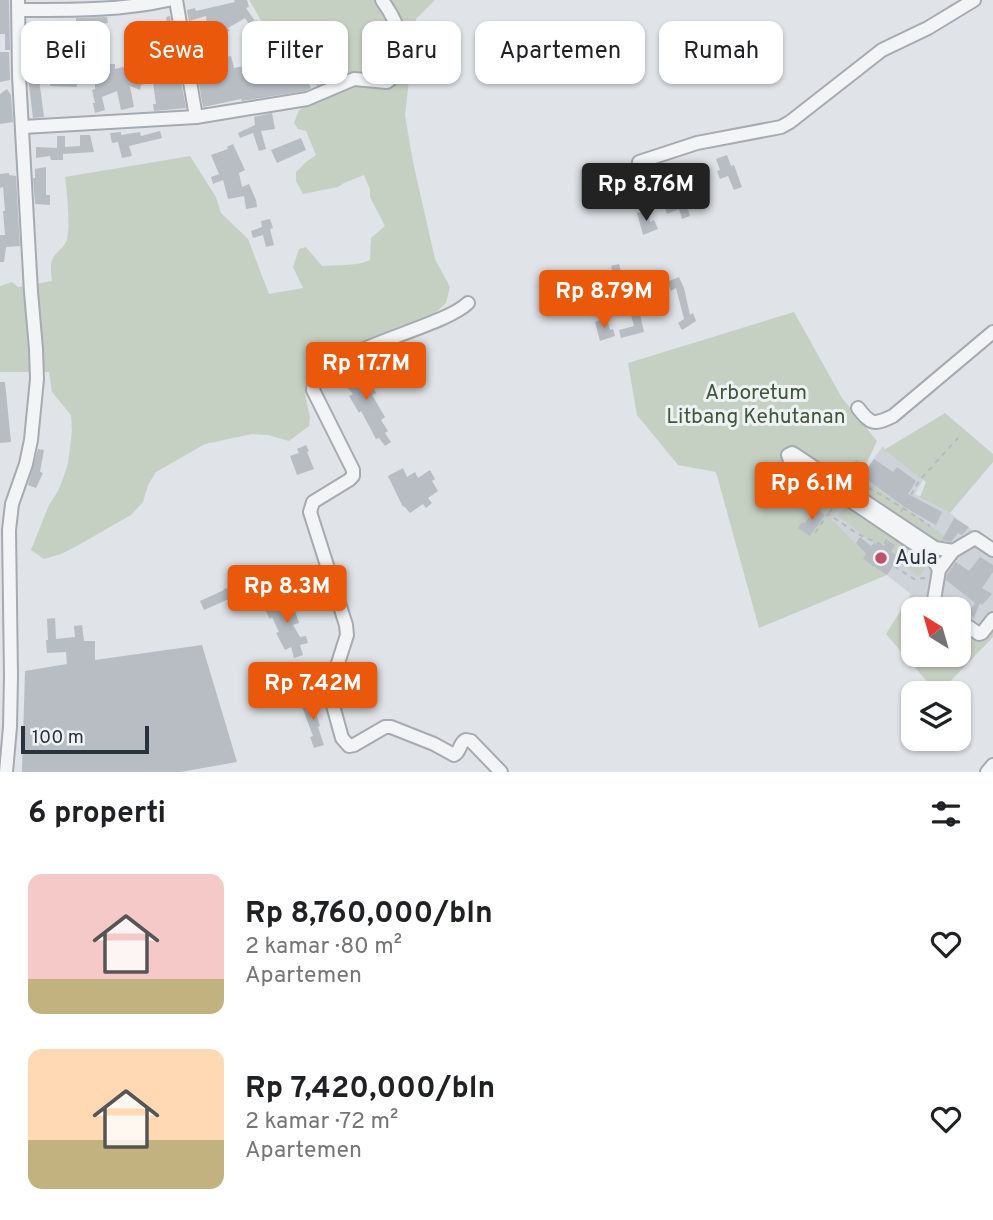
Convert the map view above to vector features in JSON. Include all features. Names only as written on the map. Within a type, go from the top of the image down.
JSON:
[{"type":"street","points":[[6,772],[15,728],[9,530],[12,504],[31,440],[37,379],[19,76],[18,5],[62,10],[126,7],[168,0]]},
{"type":"street","points":[[176,0],[196,117]]},
{"type":"street","points":[[23,127],[196,117],[307,99],[354,79],[387,82],[401,66],[403,50],[396,20],[382,0]]},
{"type":"street","points":[[639,162],[697,143],[780,127],[882,50],[929,28],[974,0]]},
{"type":"street","points":[[468,303],[453,313],[341,361],[315,381],[313,390],[354,470],[349,480],[313,502],[310,512],[346,625],[346,635],[330,691],[342,738],[349,746],[354,745],[385,727],[391,727],[454,755],[458,753],[463,742],[471,741],[501,772]]},
{"type":"street","points":[[858,408],[873,423],[892,416],[993,332]]},
{"type":"street","points":[[851,492],[933,552],[939,570]]},
{"type":"street","points":[[934,597],[939,570],[953,551],[975,538],[993,550]]},
{"type":"street","points":[[933,552],[953,551]]},
{"type":"street","points":[[971,628],[979,634],[993,619]]},
{"type":"street","points":[[988,772],[993,765]]},
{"type":"path","points":[[828,514],[858,534],[884,546],[919,481],[958,438]]},
{"type":"path","points":[[815,533],[828,514],[851,492],[903,508],[930,526]]},
{"type":"path","points":[[894,566],[914,579],[924,578],[936,587]]},
{"type":"shaded area","points":[[798,446],[859,479],[883,446],[887,453],[924,478],[915,494],[950,513],[993,547],[993,616],[976,633],[971,630],[971,597],[916,597],[911,594],[887,575],[831,518]]},
{"type":"green space","points":[[249,0],[435,0],[416,21],[362,21],[362,84],[409,84],[405,115],[413,162],[435,259],[450,287],[446,303],[434,314],[393,330],[323,364],[305,394],[309,426],[289,441],[252,434],[205,444],[156,472],[148,485],[143,502],[131,515],[75,547],[44,559],[31,550],[68,463],[71,415],[52,392],[49,372],[0,372],[0,286],[12,282],[18,287],[52,281],[52,261],[65,244],[68,229],[65,177],[190,156],[216,197],[221,213],[248,239],[269,294],[303,288],[293,267],[299,249],[306,247],[322,266],[365,262],[370,260],[371,238],[385,226],[370,197],[370,189],[364,175],[338,187],[303,194],[296,181],[296,172],[316,155],[306,131],[298,129],[294,123],[299,110],[321,98],[316,84],[348,84],[348,21],[261,21]]},
{"type":"green space","name":"Arboretum Litbang Kehutanan","points":[[794,312],[842,398],[877,441],[859,479],[831,518],[887,575],[759,628],[716,472],[678,465],[637,415],[628,363]]},
{"type":"green space","name":"Arboretum Litbang Kehutanan","points":[[945,413],[993,454],[993,462],[950,513],[920,497],[926,482],[884,450]]},
{"type":"green space","points":[[865,480],[946,537],[919,577],[838,516]]},
{"type":"green space","points":[[901,610],[901,651],[886,634]]},
{"type":"green space","points":[[993,617],[993,637],[971,660],[971,630],[982,637]]},
{"type":"green space","points":[[915,667],[964,667],[951,681],[927,681]]},
{"type":"building","points":[[0,0],[9,0],[10,50],[5,50],[5,34],[0,34]]},
{"type":"building","points":[[234,0],[247,0],[249,7],[246,8],[255,21],[247,21],[245,18],[228,28],[228,21],[207,21],[206,16],[189,21],[187,10],[195,8],[196,11],[235,2]]},
{"type":"building","points":[[107,17],[108,21],[76,21],[76,18]]},
{"type":"building","points":[[0,52],[9,52],[10,80],[0,82]]},
{"type":"building","points":[[231,56],[234,68],[242,66],[242,84],[309,84],[311,88],[305,91],[203,107],[199,84],[228,84],[228,57]]},
{"type":"building","points":[[110,64],[115,64],[115,69],[124,67],[124,84],[145,84],[141,85],[140,90],[130,86],[134,107],[121,110],[117,91],[102,97],[105,110],[95,113],[92,90],[95,89],[95,84],[110,84]]},
{"type":"building","points":[[29,84],[40,84],[44,117],[33,118]]},
{"type":"building","points":[[77,84],[77,87],[50,86]]},
{"type":"building","points":[[153,84],[182,84],[186,108],[154,111],[153,104],[156,104]]},
{"type":"building","points":[[7,89],[11,95],[13,122],[0,124],[0,94]]},
{"type":"building","points":[[272,113],[275,129],[261,131],[266,149],[259,151],[253,133],[240,138],[238,133],[255,125],[254,117]]},
{"type":"building","points":[[160,131],[162,138],[129,146],[132,156],[122,158],[118,142],[112,143],[110,133],[121,132],[121,135],[140,132],[141,136]]},
{"type":"building","points":[[80,135],[90,135],[94,152],[63,154],[63,160],[51,160],[50,156],[36,158],[36,147],[57,148],[57,136],[65,136],[65,147],[80,146]]},
{"type":"building","points":[[301,138],[306,150],[277,163],[271,150]]},
{"type":"building","points":[[233,144],[245,170],[239,173],[242,187],[249,184],[257,207],[246,209],[244,196],[228,199],[223,180],[213,184],[211,177],[219,174],[211,155],[228,149],[227,147]]},
{"type":"building","points":[[727,155],[742,187],[734,190],[728,176],[720,179],[717,171],[720,170],[716,159]]},
{"type":"building","points":[[46,167],[46,195],[50,195],[50,205],[35,204],[35,169]]},
{"type":"building","points":[[9,173],[16,176],[20,246],[6,247],[4,262],[0,262],[0,235],[5,235],[5,211],[0,174]]},
{"type":"building","points":[[673,181],[690,216],[682,219],[679,209],[667,214],[664,206],[675,202],[670,183]]},
{"type":"building","points":[[648,211],[650,222],[654,220],[658,229],[643,235],[637,213]]},
{"type":"building","points":[[270,219],[274,245],[266,247],[263,235],[253,238],[251,231],[262,227],[261,221]]},
{"type":"building","points":[[619,264],[624,283],[643,274],[650,303],[638,306],[644,332],[621,338],[619,330],[634,326],[630,311],[619,315],[608,287],[616,285],[611,266]]},
{"type":"building","points":[[679,277],[690,315],[693,313],[696,321],[682,330],[678,323],[684,319],[676,288],[671,291],[667,282]]},
{"type":"building","points":[[607,318],[610,330],[613,329],[615,336],[600,341],[595,322]]},
{"type":"building","points":[[410,343],[415,351],[399,360],[412,377],[406,381],[400,371],[397,373],[388,349],[393,352]]},
{"type":"building","points":[[355,363],[360,374],[364,372],[368,378],[376,393],[372,395],[385,417],[381,420],[391,442],[385,446],[379,438],[376,439],[361,411],[359,413],[349,396],[353,394],[345,385],[347,383],[342,375],[347,372],[345,368]]},
{"type":"building","points":[[0,382],[5,382],[11,442],[0,443]]},
{"type":"building","points":[[306,445],[314,469],[297,475],[290,456],[299,453],[297,449]]},
{"type":"building","points":[[38,449],[44,450],[40,472],[43,473],[36,488],[28,485]]},
{"type":"building","points":[[874,459],[893,472],[897,467],[916,481],[908,494],[942,512],[936,525],[906,508],[851,468],[856,460],[869,467]]},
{"type":"building","points":[[403,468],[407,477],[415,472],[418,478],[430,470],[438,491],[428,498],[432,503],[426,508],[423,504],[410,513],[403,507],[388,476]]},
{"type":"building","points":[[816,508],[825,515],[810,536],[798,528]]},
{"type":"building","points":[[954,518],[969,527],[962,535],[958,533],[951,542],[942,540]]},
{"type":"building","name":"Aula","points":[[860,537],[871,546],[874,543],[884,546],[889,541],[895,545],[891,552],[899,557],[887,575],[863,559],[866,554],[856,543]]},
{"type":"building","points":[[980,557],[993,565],[993,572],[982,588],[992,594],[982,605],[980,603],[974,618],[971,609],[975,603],[971,597],[946,580],[956,562],[969,571]]},
{"type":"building","points":[[230,588],[231,598],[204,610],[200,601]]},
{"type":"building","points":[[292,591],[294,598],[286,600],[295,611],[299,623],[293,625],[300,637],[306,636],[308,643],[300,645],[303,655],[294,658],[291,647],[285,650],[276,633],[279,632],[272,617],[270,619],[265,610],[284,599],[282,593]]},
{"type":"building","points":[[55,618],[56,639],[75,637],[74,626],[82,625],[84,641],[95,641],[95,660],[202,645],[237,762],[180,772],[22,772],[25,671],[67,664],[66,652],[47,653],[47,619]]},
{"type":"building","points":[[311,698],[324,745],[314,748],[310,737],[313,736],[300,701]]},
{"type":"place","name":"Aula","points":[[881,558]]}]
